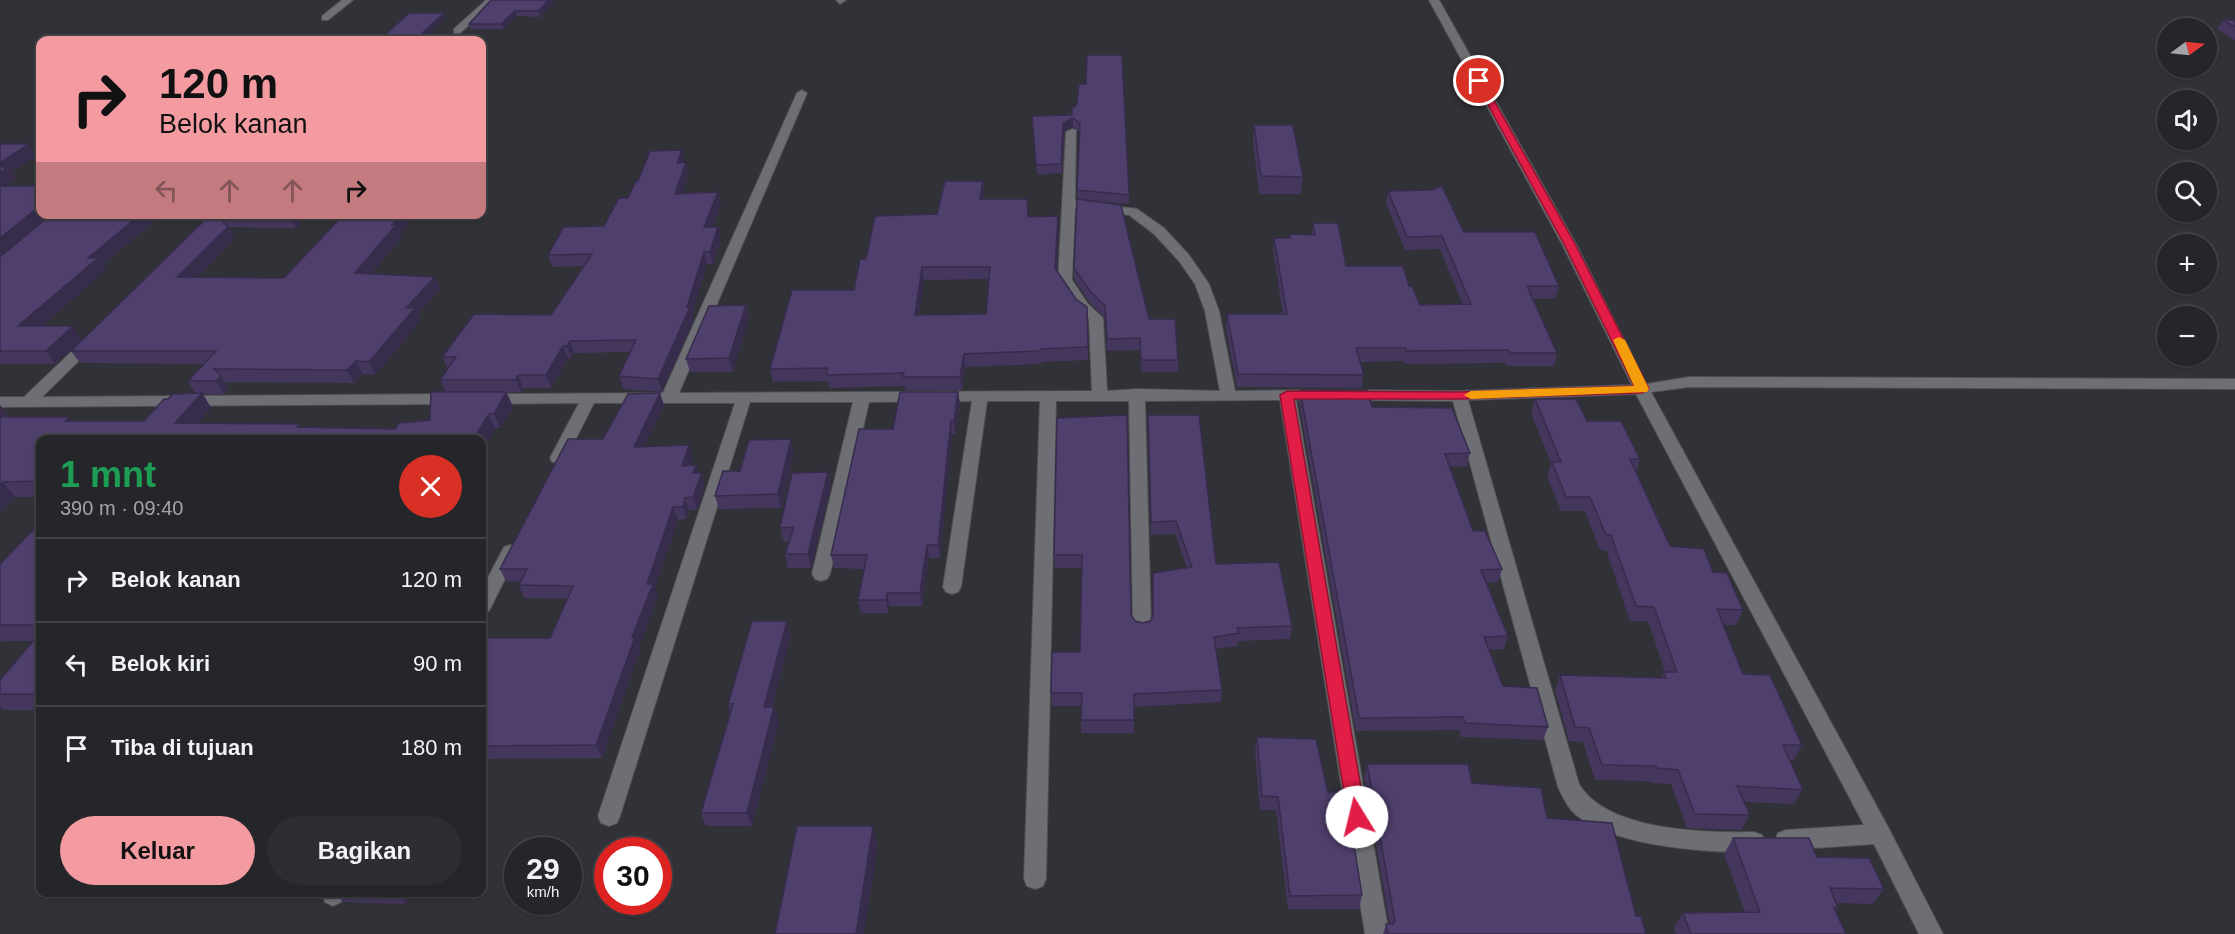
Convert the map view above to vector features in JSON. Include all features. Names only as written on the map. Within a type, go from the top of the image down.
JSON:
[{"type":"street","points":[[325,18],[348,0]]},
{"type":"street","points":[[457,31],[492,0]]},
{"type":"street","points":[[1434,0],[1569,244],[1666,438],[1880,834],[1931,934]]},
{"type":"street","points":[[669,398],[802,93]]},
{"type":"street","points":[[1072,132],[1065,280],[1083,307],[1096,318],[1100,397]]},
{"type":"street","points":[[1069,204],[1133,213],[1159,231],[1184,258],[1202,284],[1212,312],[1228,395]]},
{"type":"street","points":[[28,402],[103,329]]},
{"type":"street","points":[[0,402],[1100,397],[1137,394],[1459,396],[1642,389],[1689,382],[2235,384]]},
{"type":"street","points":[[1137,394],[1142,627]]},
{"type":"street","points":[[1287,395],[1377,934]]},
{"type":"street","points":[[1459,396],[1569,788],[1581,806],[1608,821],[1682,840],[1746,843],[1880,834]]},
{"type":"street","points":[[952,587],[980,397]]},
{"type":"street","points":[[1035,879],[1048,397]]},
{"type":"street","points":[[551,471],[589,398]]},
{"type":"street","points":[[609,816],[744,398]]},
{"type":"street","points":[[821,574],[862,398]]},
{"type":"street","points":[[486,598],[519,534]]},
{"type":"building","points":[[491,0],[549,0],[538,11],[515,11],[501,24],[469,24]]},
{"type":"building","points":[[409,13],[444,13],[419,36],[384,36]]},
{"type":"building","points":[[2223,20],[2235,20],[2235,27]]},
{"type":"building","points":[[1087,55],[1122,55],[1129,195],[1077,190],[1080,123],[1073,118],[1063,123],[1061,164],[1036,165],[1032,116],[1072,115],[1072,107],[1075,107],[1077,103],[1079,84],[1086,84]]},
{"type":"building","points":[[1254,125],[1293,125],[1303,177],[1261,176]]},
{"type":"building","points":[[0,144],[29,144],[0,163]]},
{"type":"building","points":[[682,150],[677,163],[686,162],[675,194],[718,192],[704,227],[718,227],[710,252],[704,252],[687,307],[690,307],[658,379],[619,376],[636,340],[570,341],[567,346],[563,346],[546,375],[518,375],[516,380],[440,380],[456,357],[442,357],[474,314],[551,315],[592,254],[548,255],[564,227],[604,226],[619,198],[628,198],[638,181],[650,151]]},
{"type":"building","points":[[0,167],[8,167],[0,173]]},
{"type":"building","points":[[945,181],[983,181],[980,199],[1027,199],[1028,217],[1058,216],[1055,268],[1076,299],[1087,307],[1088,347],[964,354],[960,377],[903,377],[904,373],[826,375],[828,368],[770,369],[792,290],[854,290],[860,259],[866,259],[875,216],[937,214]],"holes":[[[922,267],[990,267],[986,314],[915,315]]]},
{"type":"building","points":[[0,186],[36,186],[36,209],[0,238]]},
{"type":"building","points":[[1442,186],[1464,232],[1535,232],[1559,286],[1527,286],[1557,353],[1356,348],[1364,375],[1238,374],[1227,314],[1287,314],[1274,238],[1290,238],[1290,234],[1315,235],[1313,223],[1338,223],[1346,266],[1403,266],[1409,286],[1412,286],[1420,305],[1471,304],[1442,236],[1407,237],[1388,191],[1431,190]]},
{"type":"building","points":[[1077,199],[1121,205],[1149,319],[1175,319],[1178,360],[1141,360],[1140,338],[1107,339],[1105,306],[1090,291],[1074,268]]},
{"type":"building","points":[[46,219],[135,219],[88,258],[98,258],[18,326],[73,326],[46,351],[0,351],[0,257]]},
{"type":"building","points":[[206,219],[221,219],[228,227],[177,277],[284,278],[339,219],[397,219],[392,225],[396,225],[355,273],[435,277],[406,308],[415,308],[369,362],[356,361],[347,370],[214,369],[221,376],[216,381],[188,381],[216,351],[71,351]]},
{"type":"building","points":[[746,305],[729,358],[686,359],[709,306]]},
{"type":"building","points":[[1300,390],[1367,390],[1372,407],[1452,408],[1470,453],[1445,454],[1473,531],[1485,531],[1502,569],[1481,570],[1508,636],[1484,637],[1503,686],[1537,688],[1548,727],[1465,723],[1463,717],[1359,718]]},
{"type":"building","points":[[431,392],[506,392],[494,414],[489,414],[476,435],[36,435],[36,481],[3,482],[0,485],[0,417],[69,417],[65,421],[144,421],[164,399],[168,399],[173,394],[202,393],[175,423],[299,424],[297,427],[395,429],[399,423],[430,420]]},
{"type":"building","points":[[900,392],[958,392],[954,421],[951,421],[938,545],[927,545],[920,593],[887,593],[886,600],[858,600],[867,555],[831,555],[859,429],[893,429]]},
{"type":"building","points":[[660,393],[634,447],[689,445],[682,466],[696,465],[693,473],[702,473],[693,497],[685,498],[683,507],[673,507],[647,584],[653,584],[632,637],[635,637],[596,745],[486,746],[486,638],[550,638],[573,586],[519,585],[527,569],[500,569],[568,439],[603,439],[628,394]]},
{"type":"building","points":[[1535,399],[1576,399],[1587,421],[1621,421],[1640,459],[1630,459],[1670,546],[1704,549],[1713,572],[1727,573],[1743,610],[1717,609],[1743,674],[1770,675],[1802,745],[1783,745],[1803,790],[1737,786],[1750,815],[1695,814],[1678,770],[1656,766],[1602,765],[1589,728],[1575,727],[1560,675],[1666,678],[1664,672],[1677,672],[1654,607],[1636,606],[1611,535],[1606,535],[1590,497],[1566,497],[1552,462],[1561,462]]},
{"type":"building","points":[[1127,415],[1131,614],[1135,621],[1143,623],[1150,621],[1153,615],[1153,573],[1192,567],[1176,521],[1151,522],[1148,415],[1199,415],[1216,564],[1279,562],[1292,626],[1237,628],[1239,633],[1214,637],[1222,690],[1134,694],[1134,720],[1081,720],[1082,693],[1051,693],[1052,652],[1080,652],[1082,555],[1054,555],[1057,418]]},
{"type":"building","points":[[791,439],[778,494],[715,496],[723,471],[740,471],[749,440]]},
{"type":"building","points":[[828,472],[808,554],[785,554],[794,527],[780,528],[792,473]]},
{"type":"building","points":[[36,527],[36,625],[0,625],[0,564]]},
{"type":"building","points":[[752,621],[787,621],[764,707],[774,707],[747,813],[701,813],[733,704],[728,704]]},
{"type":"building","points":[[36,638],[36,691],[34,694],[0,694],[0,680]]},
{"type":"building","points":[[1257,737],[1316,739],[1328,793],[1345,789],[1362,895],[1290,896],[1278,797],[1262,796]]},
{"type":"building","points":[[1367,764],[1468,764],[1472,783],[1541,788],[1547,818],[1612,823],[1636,916],[1641,916],[1646,934],[1388,934],[1386,924],[1393,924],[1395,921]]},
{"type":"building","points":[[797,826],[873,826],[856,934],[775,934]]},
{"type":"building","points":[[1733,838],[1809,838],[1817,857],[1869,858],[1884,889],[1830,888],[1838,908],[1834,908],[1846,934],[1691,934],[1683,913],[1760,912]]},
{"type":"slow traffic","points":[[1471,395],[1642,389],[1619,340]]},
{"type":"route","points":[[1357,817],[1287,395],[1459,396],[1642,389],[1569,244],[1479,81]]}]
